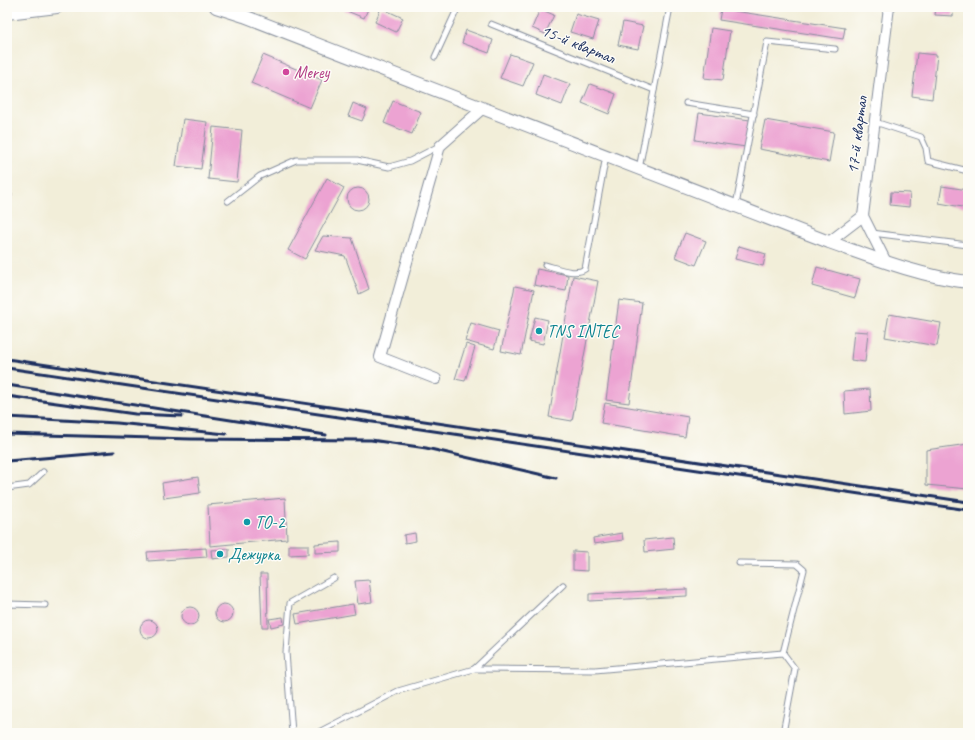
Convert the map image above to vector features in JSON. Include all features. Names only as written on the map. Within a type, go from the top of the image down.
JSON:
[{"type":"street","points":[[7,13],[58,7]]},
{"type":"street","points":[[216,7],[244,16],[829,242],[886,262],[953,280],[968,282]]},
{"type":"street","name":"17-й квартал","points":[[863,216],[889,7]]},
{"type":"street","points":[[436,379],[380,357],[440,146],[483,108]]},
{"type":"street","points":[[829,242],[863,216],[886,262]]},
{"type":"lane","points":[[435,57],[458,7]]},
{"type":"lane","points":[[639,168],[670,7]]},
{"type":"lane","name":"15-й квартал","points":[[491,24],[654,90]]},
{"type":"lane","points":[[736,206],[767,42],[835,49]]},
{"type":"lane","points":[[686,103],[754,114]]},
{"type":"lane","points":[[875,122],[921,137],[926,148],[928,161],[968,172]]},
{"type":"lane","points":[[228,201],[260,176],[296,160],[357,160],[389,167],[410,160],[440,146]]},
{"type":"lane","points":[[546,265],[574,272],[581,272],[585,269],[606,156]]},
{"type":"lane","points":[[872,233],[968,245]]},
{"type":"lane","points":[[7,488],[29,485],[43,472]]},
{"type":"lane","points":[[739,563],[797,564],[804,570],[783,653]]},
{"type":"lane","points":[[292,733],[286,652],[290,603],[334,578]]},
{"type":"lane","points":[[474,669],[563,585]]},
{"type":"lane","points":[[7,604],[45,605]]},
{"type":"lane","points":[[317,733],[398,691],[474,669],[595,670],[783,653]]},
{"type":"lane","points":[[783,653],[795,669],[783,733]]},
{"type":"building","points":[[337,7],[369,7],[364,18]]},
{"type":"building","points":[[936,7],[954,7],[953,16],[935,15]]},
{"type":"building","points":[[381,8],[403,18],[396,32],[375,22]]},
{"type":"building","points":[[540,9],[554,15],[545,34],[532,28]]},
{"type":"building","points":[[721,9],[845,28],[843,39],[719,20]]},
{"type":"building","points":[[576,14],[599,21],[593,39],[570,32]]},
{"type":"building","points":[[623,22],[643,26],[638,49],[618,45]]},
{"type":"building","points":[[711,28],[730,31],[723,80],[704,78]]},
{"type":"building","points":[[466,30],[493,40],[489,53],[462,43]]},
{"type":"building","points":[[917,53],[937,55],[932,99],[912,96]]},
{"type":"building","points":[[510,54],[533,62],[523,86],[500,78]]},
{"type":"building","points":[[263,55],[322,80],[310,108],[251,83]]},
{"type":"building","points":[[543,74],[570,84],[562,105],[536,95]]},
{"type":"building","points":[[590,84],[616,94],[609,114],[582,103]]},
{"type":"building","points":[[393,101],[421,112],[412,134],[384,123]]},
{"type":"building","points":[[353,103],[367,109],[362,121],[348,116]]},
{"type":"building","points":[[699,113],[750,120],[746,147],[695,140]]},
{"type":"building","points":[[183,119],[207,122],[201,169],[176,166]]},
{"type":"building","points":[[765,120],[834,132],[829,162],[759,149]]},
{"type":"building","points":[[213,127],[242,130],[237,182],[208,179]]},
{"type":"building","points":[[327,178],[344,188],[305,259],[288,250]]},
{"type":"building","points":[[942,186],[968,190],[968,208],[939,203]]},
{"type":"building","points":[[358,188],[366,191],[369,199],[366,207],[358,210],[350,207],[347,199],[350,191]]},
{"type":"building","points":[[891,192],[910,193],[909,207],[890,205]]},
{"type":"building","points":[[7,193],[12,194],[8,219],[7,219]]},
{"type":"building","points":[[685,233],[706,241],[696,265],[675,257]]},
{"type":"building","points":[[323,236],[352,238],[369,289],[359,294],[345,256],[315,250]]},
{"type":"building","points":[[739,246],[766,254],[763,266],[735,259]]},
{"type":"building","points":[[817,267],[860,279],[855,298],[812,286]]},
{"type":"building","points":[[537,269],[568,275],[566,291],[534,285]]},
{"type":"building","points":[[573,276],[598,281],[572,421],[549,417]]},
{"type":"building","points":[[515,286],[534,290],[521,355],[501,351]]},
{"type":"building","points":[[619,300],[642,303],[629,403],[606,400]]},
{"type":"building","points":[[889,314],[941,323],[937,346],[885,337]]},
{"type":"building","name":"TNS INTEC","points":[[535,317],[548,320],[543,344],[529,341]]},
{"type":"building","points":[[471,323],[499,331],[494,349],[465,341]]},
{"type":"building","points":[[854,331],[868,332],[865,362],[851,360]]},
{"type":"building","points":[[466,344],[475,347],[465,381],[455,379]]},
{"type":"building","points":[[870,389],[871,411],[845,414],[844,391]]},
{"type":"building","points":[[605,403],[688,417],[685,437],[601,423]]},
{"type":"building","points":[[968,444],[968,489],[926,485],[926,450]]},
{"type":"building","points":[[198,477],[200,493],[164,498],[162,483]]},
{"type":"building","name":"ТО-2","points":[[285,498],[287,539],[210,546],[208,505]]},
{"type":"building","points":[[415,533],[416,541],[405,543],[404,535]]},
{"type":"building","points":[[622,533],[623,540],[594,544],[593,538]]},
{"type":"building","points":[[673,537],[674,549],[645,552],[644,540]]},
{"type":"building","points":[[340,542],[340,552],[315,553],[315,544]]},
{"type":"building","points":[[289,545],[308,545],[308,554],[289,555]]},
{"type":"building","points":[[206,548],[207,557],[148,561],[147,552]]},
{"type":"building","name":"Дежурка","points":[[229,549],[229,557],[212,559],[211,550]]},
{"type":"building","points":[[573,551],[587,552],[587,571],[573,570]]},
{"type":"building","points":[[260,574],[267,574],[268,627],[262,627]]},
{"type":"building","points":[[369,580],[372,602],[358,604],[355,581]]},
{"type":"building","points":[[687,589],[687,596],[589,601],[589,594]]},
{"type":"building","points":[[220,604],[228,604],[233,609],[231,620],[228,622],[220,622],[215,617],[215,609]]},
{"type":"building","points":[[353,604],[355,614],[297,624],[295,614]]},
{"type":"building","points":[[186,607],[194,607],[199,612],[197,623],[194,625],[186,625],[181,620],[181,612]]},
{"type":"building","points":[[283,617],[284,624],[271,627],[269,619]]},
{"type":"building","points":[[145,620],[153,620],[158,625],[156,636],[153,638],[145,638],[140,633],[140,625]]},
{"type":"railway","points":[[7,359],[968,502]]},
{"type":"railway","points":[[7,368],[968,510]]},
{"type":"railway","points":[[7,385],[326,435]]},
{"type":"railway","points":[[7,396],[135,414],[182,416]]},
{"type":"railway","points":[[7,417],[117,423],[226,434]]},
{"type":"railway","points":[[7,434],[191,439],[371,440],[426,448],[556,478]]},
{"type":"railway","points":[[7,461],[114,452]]},
{"type":"place","name":"Merey","points":[[286,72]]},
{"type":"place","name":"TNS INTEC","points":[[539,331]]},
{"type":"place","name":"ТО-2","points":[[247,522]]},
{"type":"place","name":"Дежурка","points":[[220,554]]}]
